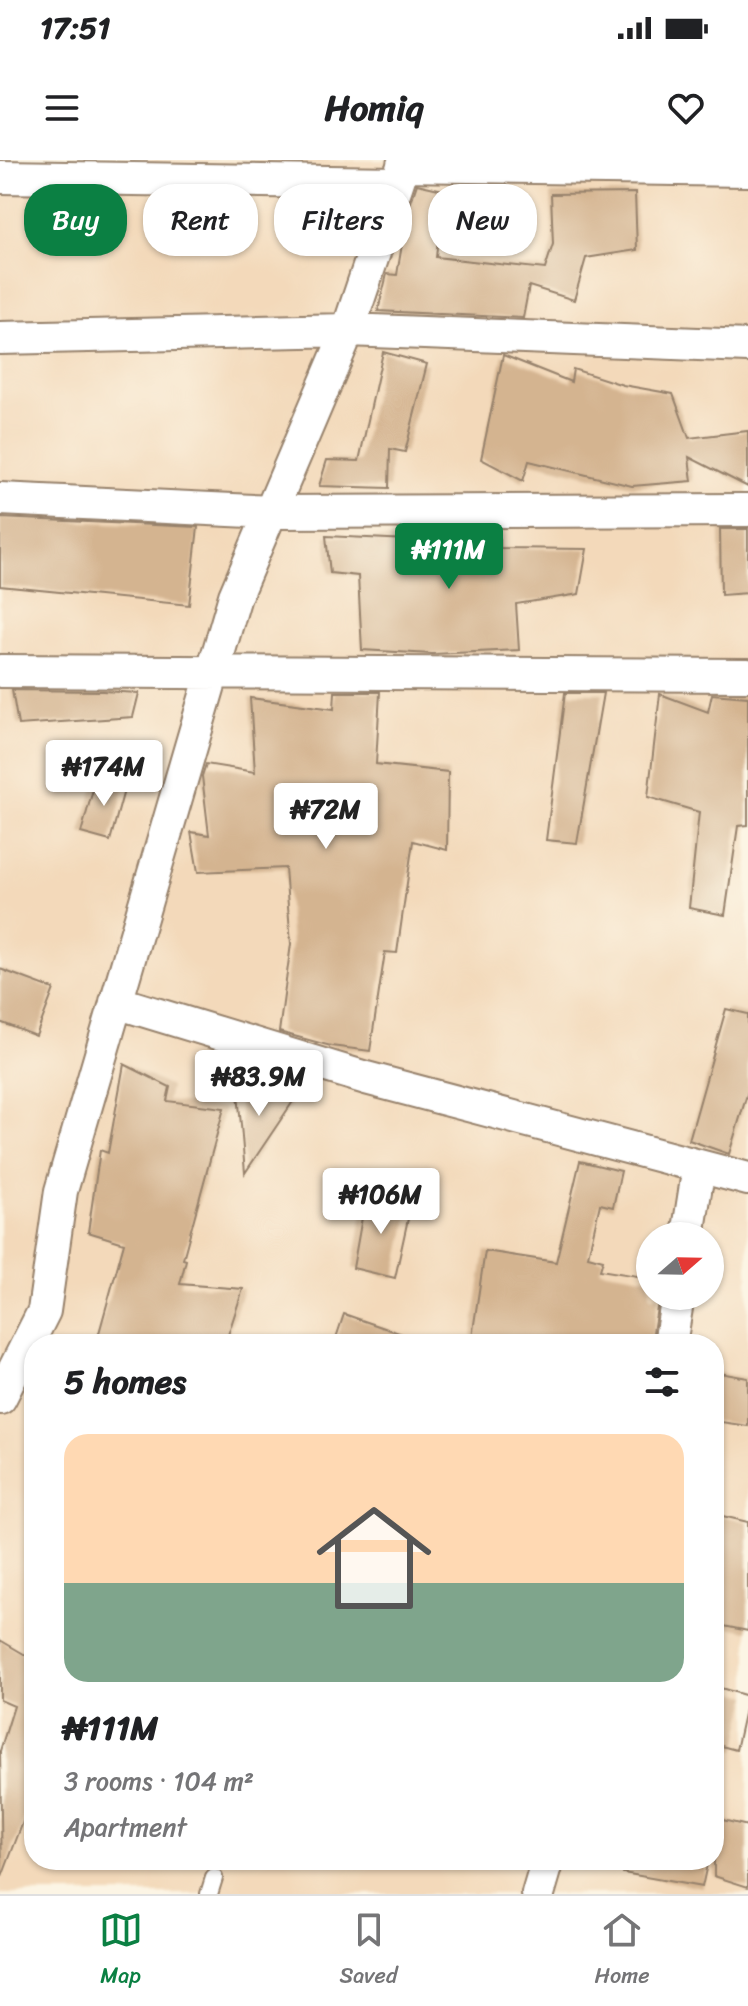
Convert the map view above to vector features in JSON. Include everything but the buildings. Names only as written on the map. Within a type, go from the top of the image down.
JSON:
[{"type":"street","points":[[35,1334],[44,1311],[61,1191],[79,1138],[212,674],[245,570],[273,512],[348,330],[402,169]]},
{"type":"street","points":[[0,177],[402,169],[748,170]]},
{"type":"street","points":[[0,338],[348,330],[748,346]]},
{"type":"street","points":[[0,499],[273,512],[748,510]]},
{"type":"street","points":[[0,671],[748,675]]},
{"type":"street","points":[[116,1002],[366,1078],[748,1179]]},
{"type":"street","points":[[690,1222],[699,1166]]},
{"type":"street","points":[[672,1334],[676,1310]]},
{"type":"street","points":[[15,1382],[24,1360]]},
{"type":"street","points":[[538,1894],[545,1870]]}]
